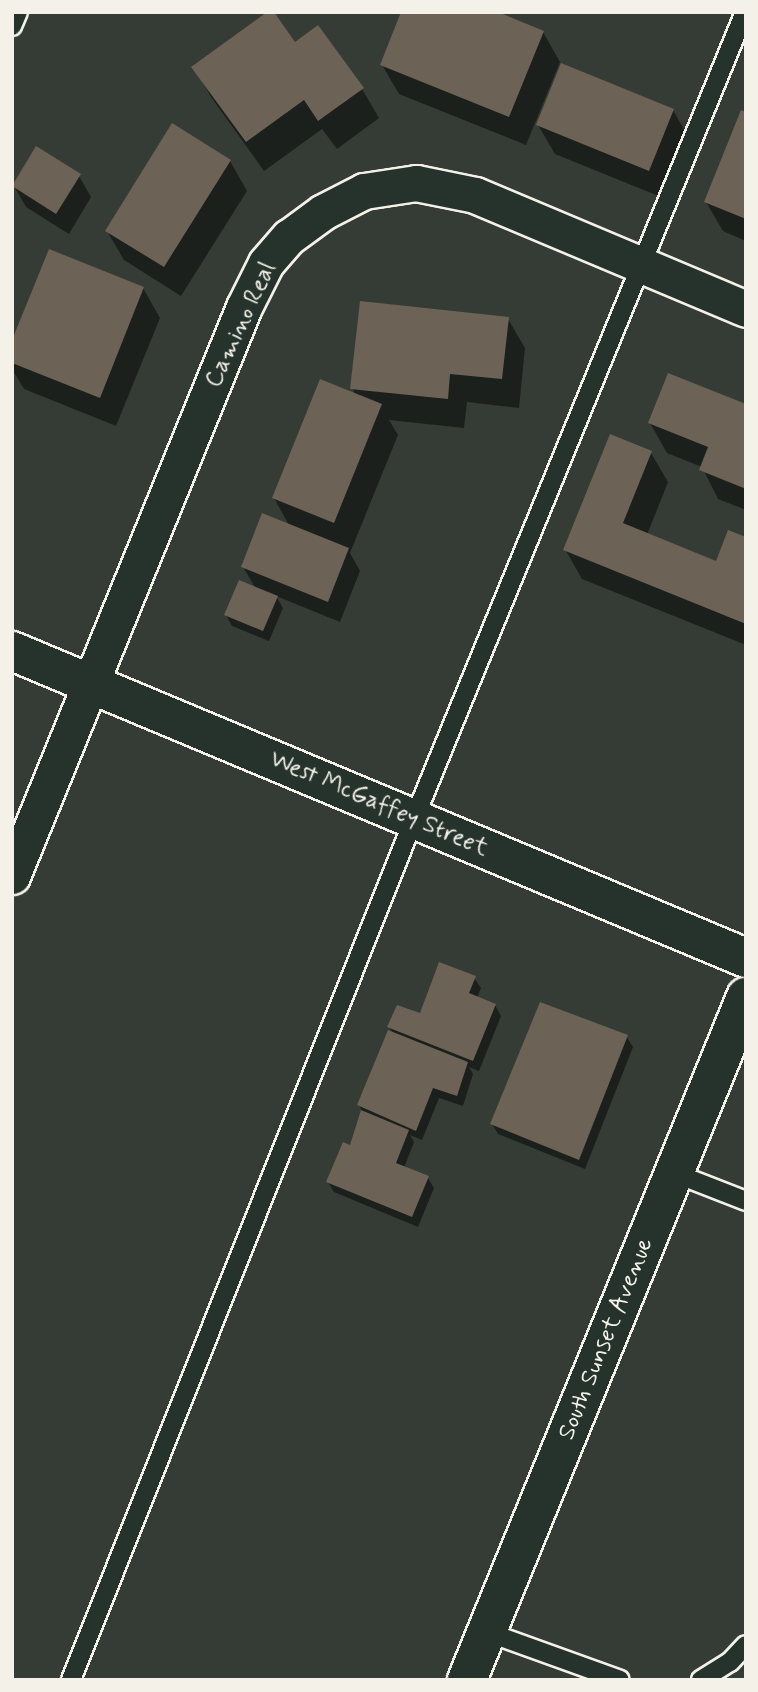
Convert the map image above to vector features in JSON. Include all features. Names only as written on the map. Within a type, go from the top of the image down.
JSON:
[{"type":"main road","name":"West McGaffey Street","points":[[12,651],[746,958]]},
{"type":"main road","name":"South Sunset Avenue","points":[[467,1680],[746,998]]},
{"type":"street","name":"Camino Real","points":[[12,876],[244,307],[265,263],[289,237],[323,212],[364,191],[416,183],[475,195],[746,309]]},
{"type":"lane","points":[[12,26],[18,12]]},
{"type":"lane","points":[[71,1680],[414,819],[745,12]]},
{"type":"lane","points":[[674,1173],[746,1201]]},
{"type":"lane","points":[[487,1632],[620,1680]]},
{"type":"lane","points":[[701,1680],[730,1662],[746,1645]]},
{"type":"building","points":[[267,12],[274,12],[295,42],[318,25],[364,88],[318,121],[304,100],[246,142],[191,67]]},
{"type":"building","points":[[401,12],[498,12],[544,31],[509,117],[380,65]]},
{"type":"building","points":[[561,63],[674,109],[649,171],[536,125]]},
{"type":"building","points":[[741,110],[746,112],[746,219],[704,202]]},
{"type":"building","points":[[172,123],[231,160],[164,267],[105,231]]},
{"type":"building","points":[[36,146],[81,174],[56,214],[12,186]]},
{"type":"building","points":[[49,249],[144,287],[100,398],[12,363],[12,340]]},
{"type":"building","points":[[360,301],[509,317],[502,379],[450,374],[448,399],[350,389]]},
{"type":"building","points":[[668,373],[746,404],[746,489],[699,470],[708,447],[648,423]]},
{"type":"building","points":[[320,379],[382,404],[334,523],[272,498]]},
{"type":"building","points":[[610,434],[652,451],[623,523],[716,561],[728,530],[746,537],[746,624],[563,550]]},
{"type":"building","points":[[262,513],[349,548],[328,602],[241,567]]},
{"type":"building","points":[[239,580],[278,596],[263,631],[224,615]]},
{"type":"building","points":[[439,962],[476,976],[469,993],[496,1004],[473,1061],[387,1027],[397,1005],[420,1013]]},
{"type":"building","points":[[540,1002],[628,1035],[579,1160],[490,1124]]},
{"type":"building","points":[[388,1030],[468,1062],[457,1096],[433,1088],[416,1131],[357,1105]]},
{"type":"building","points":[[361,1110],[409,1130],[396,1163],[429,1176],[412,1217],[326,1182],[343,1142],[350,1145]]}]
